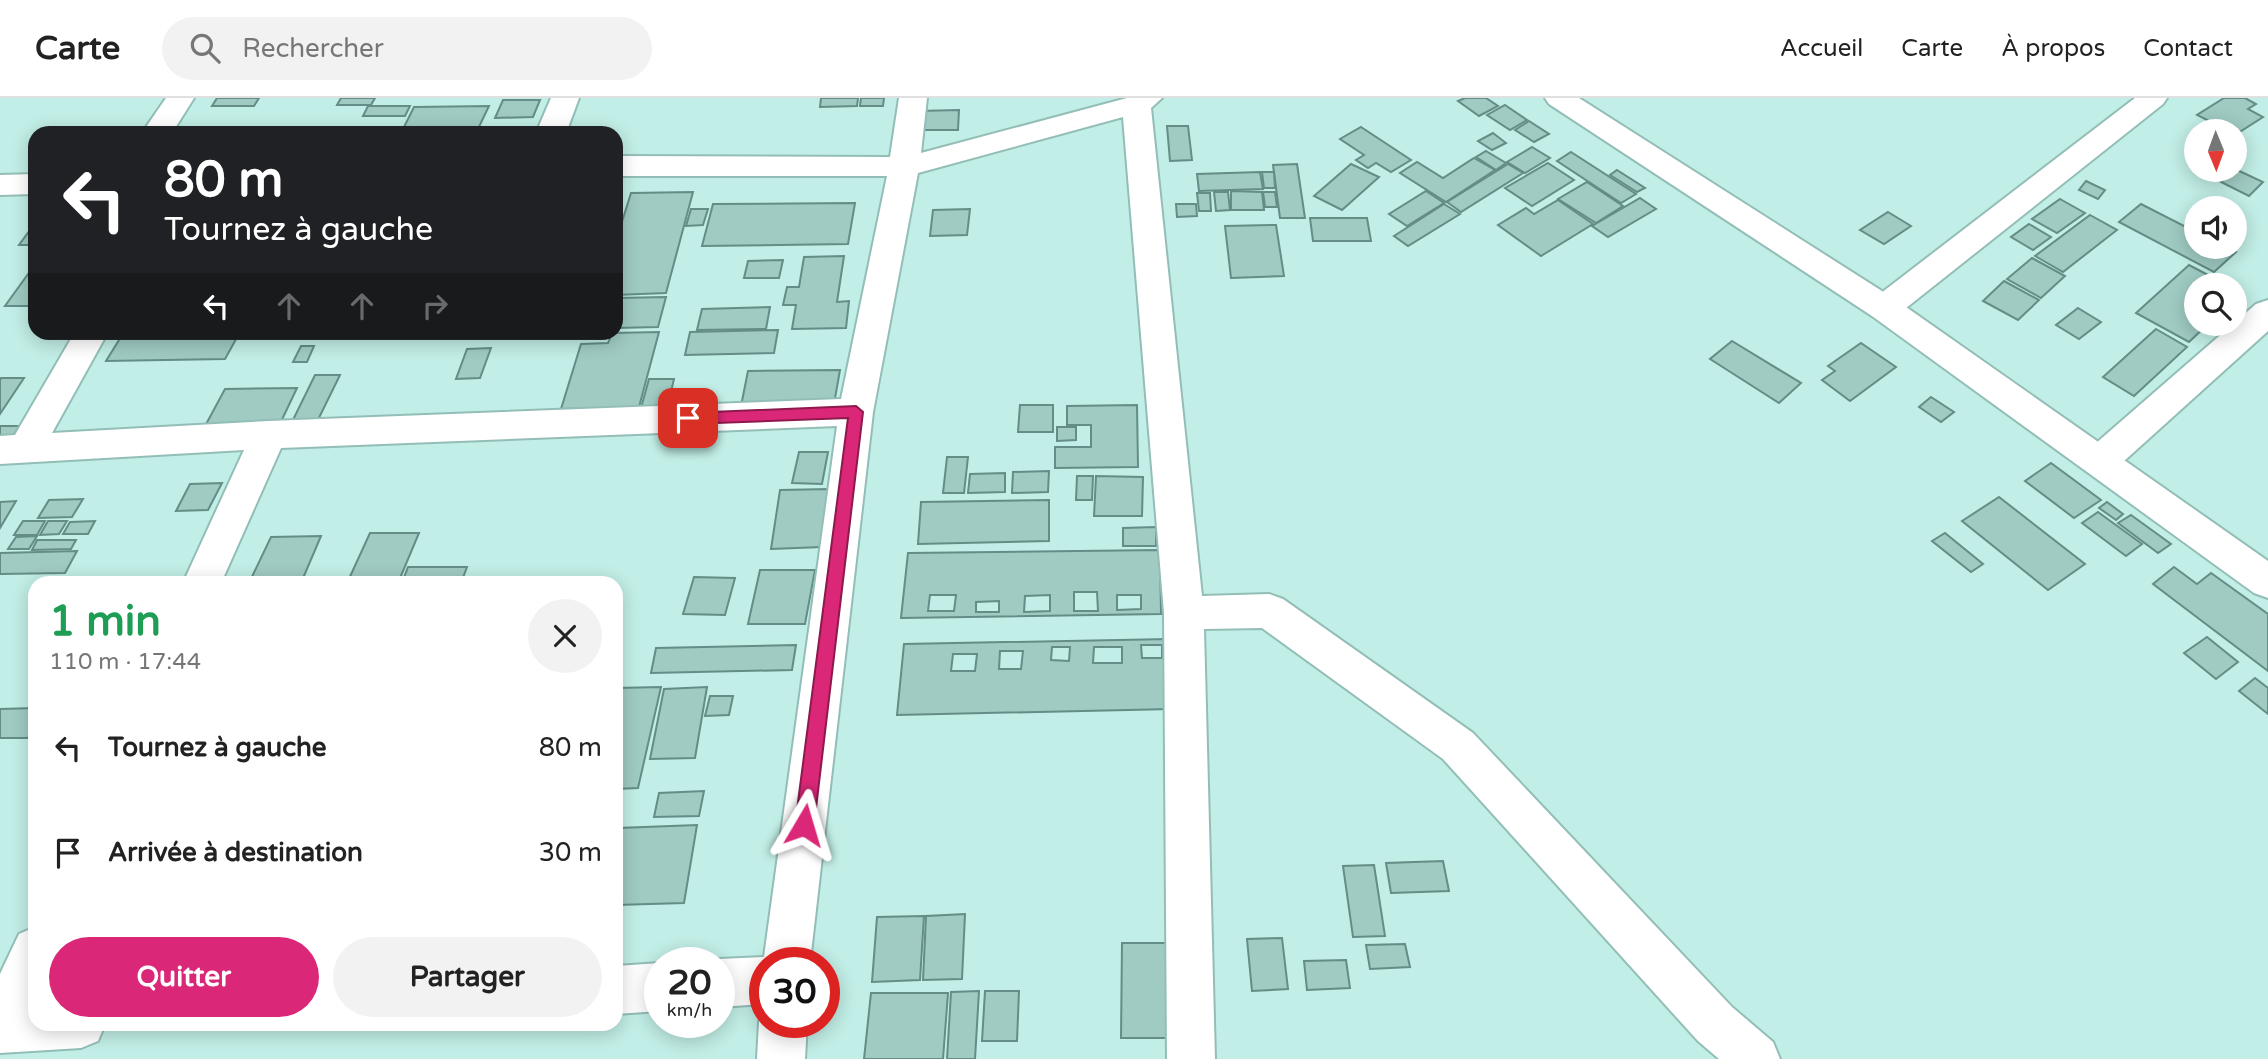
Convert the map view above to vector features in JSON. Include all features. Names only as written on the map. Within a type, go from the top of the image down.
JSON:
[{"type":"street","points":[[162,126],[180,98]]},
{"type":"street","points":[[554,126],[565,98]]},
{"type":"street","points":[[789,947],[856,412],[904,167],[913,98]]},
{"type":"street","points":[[1559,98],[1884,308],[2268,582]]},
{"type":"street","points":[[1884,308],[2153,98]]},
{"type":"street","points":[[623,166],[904,167],[1142,102],[1184,614],[1191,1059]]},
{"type":"street","points":[[0,185],[28,184]]},
{"type":"street","points":[[2101,461],[2268,312]]},
{"type":"street","points":[[13,450],[87,340]]},
{"type":"street","points":[[13,450],[270,435],[856,412]]},
{"type":"street","points":[[205,576],[270,435]]},
{"type":"street","points":[[1184,614],[1269,611],[1458,746],[1715,1024],[1756,1059]]},
{"type":"street","points":[[28,966],[0,1028],[28,1027]]},
{"type":"street","points":[[623,990],[644,988]]},
{"type":"street","points":[[781,1059],[782,1038]]},
{"type":"building","points":[[217,98],[259,98],[254,106],[212,106]]},
{"type":"building","points":[[341,98],[375,98],[371,105],[337,105]]},
{"type":"building","points":[[821,98],[858,98],[857,106],[820,107]]},
{"type":"building","points":[[861,98],[884,98],[883,106],[860,106]]},
{"type":"building","points":[[1465,98],[1486,98],[1498,106],[1479,116],[1458,101]]},
{"type":"building","points":[[2224,98],[2245,98],[2256,104],[2248,109],[2263,117],[2247,127],[2247,119],[2205,119],[2197,115]]},
{"type":"building","points":[[503,100],[540,100],[533,117],[495,118]]},
{"type":"building","points":[[1505,105],[1527,120],[1510,130],[1487,115]]},
{"type":"building","points":[[368,106],[410,106],[405,116],[363,116]]},
{"type":"building","points":[[489,106],[479,126],[404,126],[414,107]]},
{"type":"building","points":[[959,110],[958,130],[916,130],[918,111]]},
{"type":"building","points":[[1529,121],[1549,134],[1534,142],[1515,130]]},
{"type":"building","points":[[1167,126],[1188,126],[1192,160],[1170,161]]},
{"type":"building","points":[[1361,127],[1411,160],[1391,172],[1376,163],[1368,168],[1356,160],[1364,155],[1340,139]]},
{"type":"building","points":[[1493,133],[1506,143],[1492,150],[1478,141]]},
{"type":"building","points":[[1532,147],[1550,158],[1525,173],[1507,162]]},
{"type":"building","points":[[1486,151],[1506,163],[1496,170],[1476,157]]},
{"type":"building","points":[[1571,152],[1636,194],[1621,203],[1557,161]]},
{"type":"building","points":[[1474,158],[1495,170],[1446,202],[1400,173],[1417,162],[1443,178]]},
{"type":"building","points":[[1548,163],[1574,180],[1532,206],[1505,188]]},
{"type":"building","points":[[1297,164],[1305,218],[1280,218],[1273,165]]},
{"type":"building","points":[[1351,164],[1379,177],[1342,210],[1314,196]]},
{"type":"building","points":[[1508,164],[1523,173],[1461,212],[1447,202]]},
{"type":"building","points":[[1617,170],[1645,188],[1637,192],[1610,175]]},
{"type":"building","points":[[1260,172],[1263,189],[1199,191],[1197,174]]},
{"type":"building","points":[[1262,172],[1274,172],[1275,188],[1264,188]]},
{"type":"building","points":[[2247,175],[2263,182],[2249,196],[2221,182],[2247,182]]},
{"type":"building","points":[[2086,181],[2105,190],[2098,199],[2079,190]]},
{"type":"building","points":[[1587,182],[1623,206],[1596,223],[1558,199]]},
{"type":"building","points":[[1231,191],[1262,192],[1264,210],[1231,210]]},
{"type":"building","points":[[1426,191],[1444,203],[1407,226],[1389,214]]},
{"type":"building","points":[[693,192],[666,293],[623,295],[623,219],[631,193]]},
{"type":"building","points":[[1214,192],[1228,192],[1230,210],[1216,211]]},
{"type":"building","points":[[1263,192],[1275,192],[1277,207],[1265,207]]},
{"type":"building","points":[[1197,193],[1210,193],[1211,211],[1199,211]]},
{"type":"building","points":[[1640,198],[1656,209],[1608,237],[1592,226]]},
{"type":"building","points":[[2060,199],[2085,213],[2057,233],[2032,219]]},
{"type":"building","points":[[1558,200],[1593,224],[1541,256],[1498,225],[1526,208],[1534,214]]},
{"type":"building","points":[[855,203],[848,244],[702,246],[713,204]]},
{"type":"building","points":[[1176,204],[1196,204],[1197,216],[1177,217]]},
{"type":"building","points":[[1444,204],[1460,214],[1408,246],[1394,236]]},
{"type":"building","points":[[2141,204],[2184,226],[2184,256],[2119,222]]},
{"type":"building","points":[[691,209],[708,209],[703,225],[686,226]]},
{"type":"building","points":[[970,209],[967,235],[930,236],[933,210]]},
{"type":"building","points":[[1888,212],[1911,226],[1884,244],[1860,230]]},
{"type":"building","points":[[2090,215],[2117,230],[2063,272],[2035,256]]},
{"type":"building","points":[[1310,218],[1367,218],[1371,241],[1313,241]]},
{"type":"building","points":[[2029,224],[2051,237],[2033,250],[2011,237]]},
{"type":"building","points":[[1276,225],[1284,276],[1231,278],[1225,226]]},
{"type":"building","points":[[28,233],[28,245],[19,245]]},
{"type":"building","points":[[844,256],[837,302],[849,301],[846,328],[792,329],[796,305],[783,305],[787,287],[799,287],[804,257]]},
{"type":"building","points":[[2032,258],[2065,276],[2041,298],[2007,279]]},
{"type":"building","points":[[2189,259],[2228,259],[2214,272]]},
{"type":"building","points":[[783,260],[779,278],[744,278],[748,261]]},
{"type":"building","points":[[2189,265],[2204,273],[2184,273],[2184,336],[2195,336],[2189,342],[2136,313]]},
{"type":"building","points":[[28,274],[28,306],[5,306]]},
{"type":"building","points":[[2004,281],[2039,300],[2018,320],[1983,301]]},
{"type":"building","points":[[666,297],[658,327],[623,328],[623,298]]},
{"type":"building","points":[[770,307],[766,329],[697,330],[702,309]]},
{"type":"building","points":[[2078,308],[2101,322],[2079,339],[2056,325]]},
{"type":"building","points":[[2156,329],[2187,347],[2134,396],[2103,377]]},
{"type":"building","points":[[778,330],[774,353],[685,355],[690,332]]},
{"type":"building","points":[[659,332],[639,407],[561,409],[581,344],[623,340],[623,333]]},
{"type":"building","points":[[119,340],[236,340],[225,359],[106,361]]},
{"type":"building","points":[[1732,341],[1801,383],[1779,403],[1710,359]]},
{"type":"building","points":[[1861,343],[1896,367],[1850,401],[1822,380],[1835,371],[1828,366]]},
{"type":"building","points":[[301,346],[314,346],[307,362],[293,362]]},
{"type":"building","points":[[491,348],[480,378],[456,379],[467,349]]},
{"type":"building","points":[[840,370],[834,404],[741,406],[748,371]]},
{"type":"building","points":[[315,375],[340,375],[314,428],[289,428]]},
{"type":"building","points":[[24,378],[0,414],[0,380]]},
{"type":"building","points":[[649,379],[674,379],[667,408],[641,408]]},
{"type":"building","points":[[297,388],[278,428],[204,428],[225,389]]},
{"type":"building","points":[[1931,397],[1954,412],[1941,422],[1919,407]]},
{"type":"building","points":[[1020,405],[1053,405],[1053,432],[1018,432]]},
{"type":"building","points":[[1137,405],[1138,467],[1055,468],[1055,447],[1091,447],[1091,425],[1067,425],[1067,406]]},
{"type":"building","points":[[0,426],[20,426],[9,441],[0,442]]},
{"type":"building","points":[[1057,427],[1076,427],[1076,440],[1057,441]]},
{"type":"building","points":[[799,452],[828,452],[822,484],[792,483]]},
{"type":"building","points":[[947,457],[968,457],[964,493],[943,493]]},
{"type":"building","points":[[2051,463],[2101,500],[2074,518],[2025,481]]},
{"type":"building","points":[[1049,471],[1048,492],[1012,493],[1013,472]]},
{"type":"building","points":[[1005,473],[1005,492],[968,493],[970,474]]},
{"type":"building","points":[[1077,476],[1093,476],[1092,500],[1076,500]]},
{"type":"building","points":[[1096,476],[1143,477],[1142,516],[1094,516]]},
{"type":"building","points":[[222,483],[208,510],[176,511],[190,484]]},
{"type":"building","points":[[830,489],[822,547],[771,549],[780,490]]},
{"type":"building","points":[[1999,497],[2085,564],[2048,590],[1962,521]]},
{"type":"building","points":[[83,499],[72,517],[38,518],[49,500]]},
{"type":"building","points":[[1049,500],[1049,541],[918,544],[921,502]]},
{"type":"building","points":[[16,501],[0,528],[0,502]]},
{"type":"building","points":[[2107,502],[2123,514],[2116,520],[2099,508]]},
{"type":"building","points":[[2098,512],[2142,544],[2126,556],[2082,523]]},
{"type":"building","points":[[2131,515],[2171,544],[2158,553],[2118,523]]},
{"type":"building","points":[[23,521],[45,521],[37,535],[14,535]]},
{"type":"building","points":[[48,521],[67,521],[59,534],[40,535]]},
{"type":"building","points":[[95,521],[88,534],[63,534],[70,522]]},
{"type":"building","points":[[1156,527],[1156,546],[1123,546],[1123,528]]},
{"type":"building","points":[[370,533],[419,533],[401,576],[350,576]]},
{"type":"building","points":[[1945,533],[1983,564],[1971,572],[1932,541]]},
{"type":"building","points":[[37,536],[29,549],[8,549],[16,537]]},
{"type":"building","points":[[321,536],[304,576],[252,576],[271,537]]},
{"type":"building","points":[[37,540],[76,540],[71,549],[32,550]]},
{"type":"building","points":[[1160,550],[1161,614],[901,618],[908,553]],"holes":[[[1074,592],[1097,592],[1098,611],[1074,611]],[[930,595],[956,595],[954,611],[928,611]],[[1050,595],[1050,611],[1024,612],[1025,596]],[[1117,595],[1141,595],[1141,609],[1117,610]],[[999,601],[999,612],[976,612],[976,602]]]},
{"type":"building","points":[[77,551],[65,573],[0,574],[0,553]]},
{"type":"building","points":[[408,567],[467,567],[464,576],[405,576]]},
{"type":"building","points":[[2174,567],[2197,584],[2211,573],[2268,614],[2268,671],[2153,584]]},
{"type":"building","points":[[760,570],[815,570],[805,624],[748,624]]},
{"type":"building","points":[[694,577],[735,578],[725,615],[683,614]]},
{"type":"building","points":[[2207,637],[2238,662],[2216,679],[2184,653]]},
{"type":"building","points":[[1169,639],[1172,709],[897,715],[904,644]],"holes":[[[1141,645],[1162,645],[1162,658],[1142,658]],[[1052,647],[1070,647],[1069,661],[1051,660]],[[1094,647],[1122,647],[1122,663],[1093,663]],[[1000,651],[1023,651],[1021,669],[999,669]],[[953,654],[977,654],[975,671],[951,671]]]},
{"type":"building","points":[[796,645],[792,670],[651,673],[656,648]]},
{"type":"building","points":[[2255,678],[2268,688],[2268,714],[2239,691]]},
{"type":"building","points":[[661,687],[638,788],[623,789],[623,688]]},
{"type":"building","points":[[707,687],[695,758],[650,759],[664,689]]},
{"type":"building","points":[[710,696],[733,696],[729,715],[705,716]]},
{"type":"building","points":[[28,708],[28,738],[0,738],[0,709]]},
{"type":"building","points":[[704,791],[699,816],[654,817],[659,793]]},
{"type":"building","points":[[697,825],[684,903],[623,905],[623,828]]},
{"type":"building","points":[[1443,861],[1449,891],[1391,893],[1386,863]]},
{"type":"building","points":[[1374,865],[1385,936],[1353,937],[1343,866]]},
{"type":"building","points":[[965,914],[962,979],[923,980],[926,916]]},
{"type":"building","points":[[924,916],[920,980],[872,982],[877,917]]},
{"type":"building","points":[[1282,938],[1288,989],[1252,991],[1247,939]]},
{"type":"building","points":[[1122,943],[1166,943],[1167,1038],[1121,1038]]},
{"type":"building","points":[[1405,944],[1410,967],[1370,969],[1366,945]]},
{"type":"building","points":[[1346,960],[1350,988],[1307,990],[1304,961]]},
{"type":"building","points":[[979,991],[975,1059],[947,1059],[951,992]]},
{"type":"building","points":[[985,991],[1019,991],[1017,1041],[982,1041]]},
{"type":"building","points":[[871,993],[948,993],[943,1059],[864,1059]]},
{"type":"route","points":[[688,418],[856,412],[804,825]]}]
